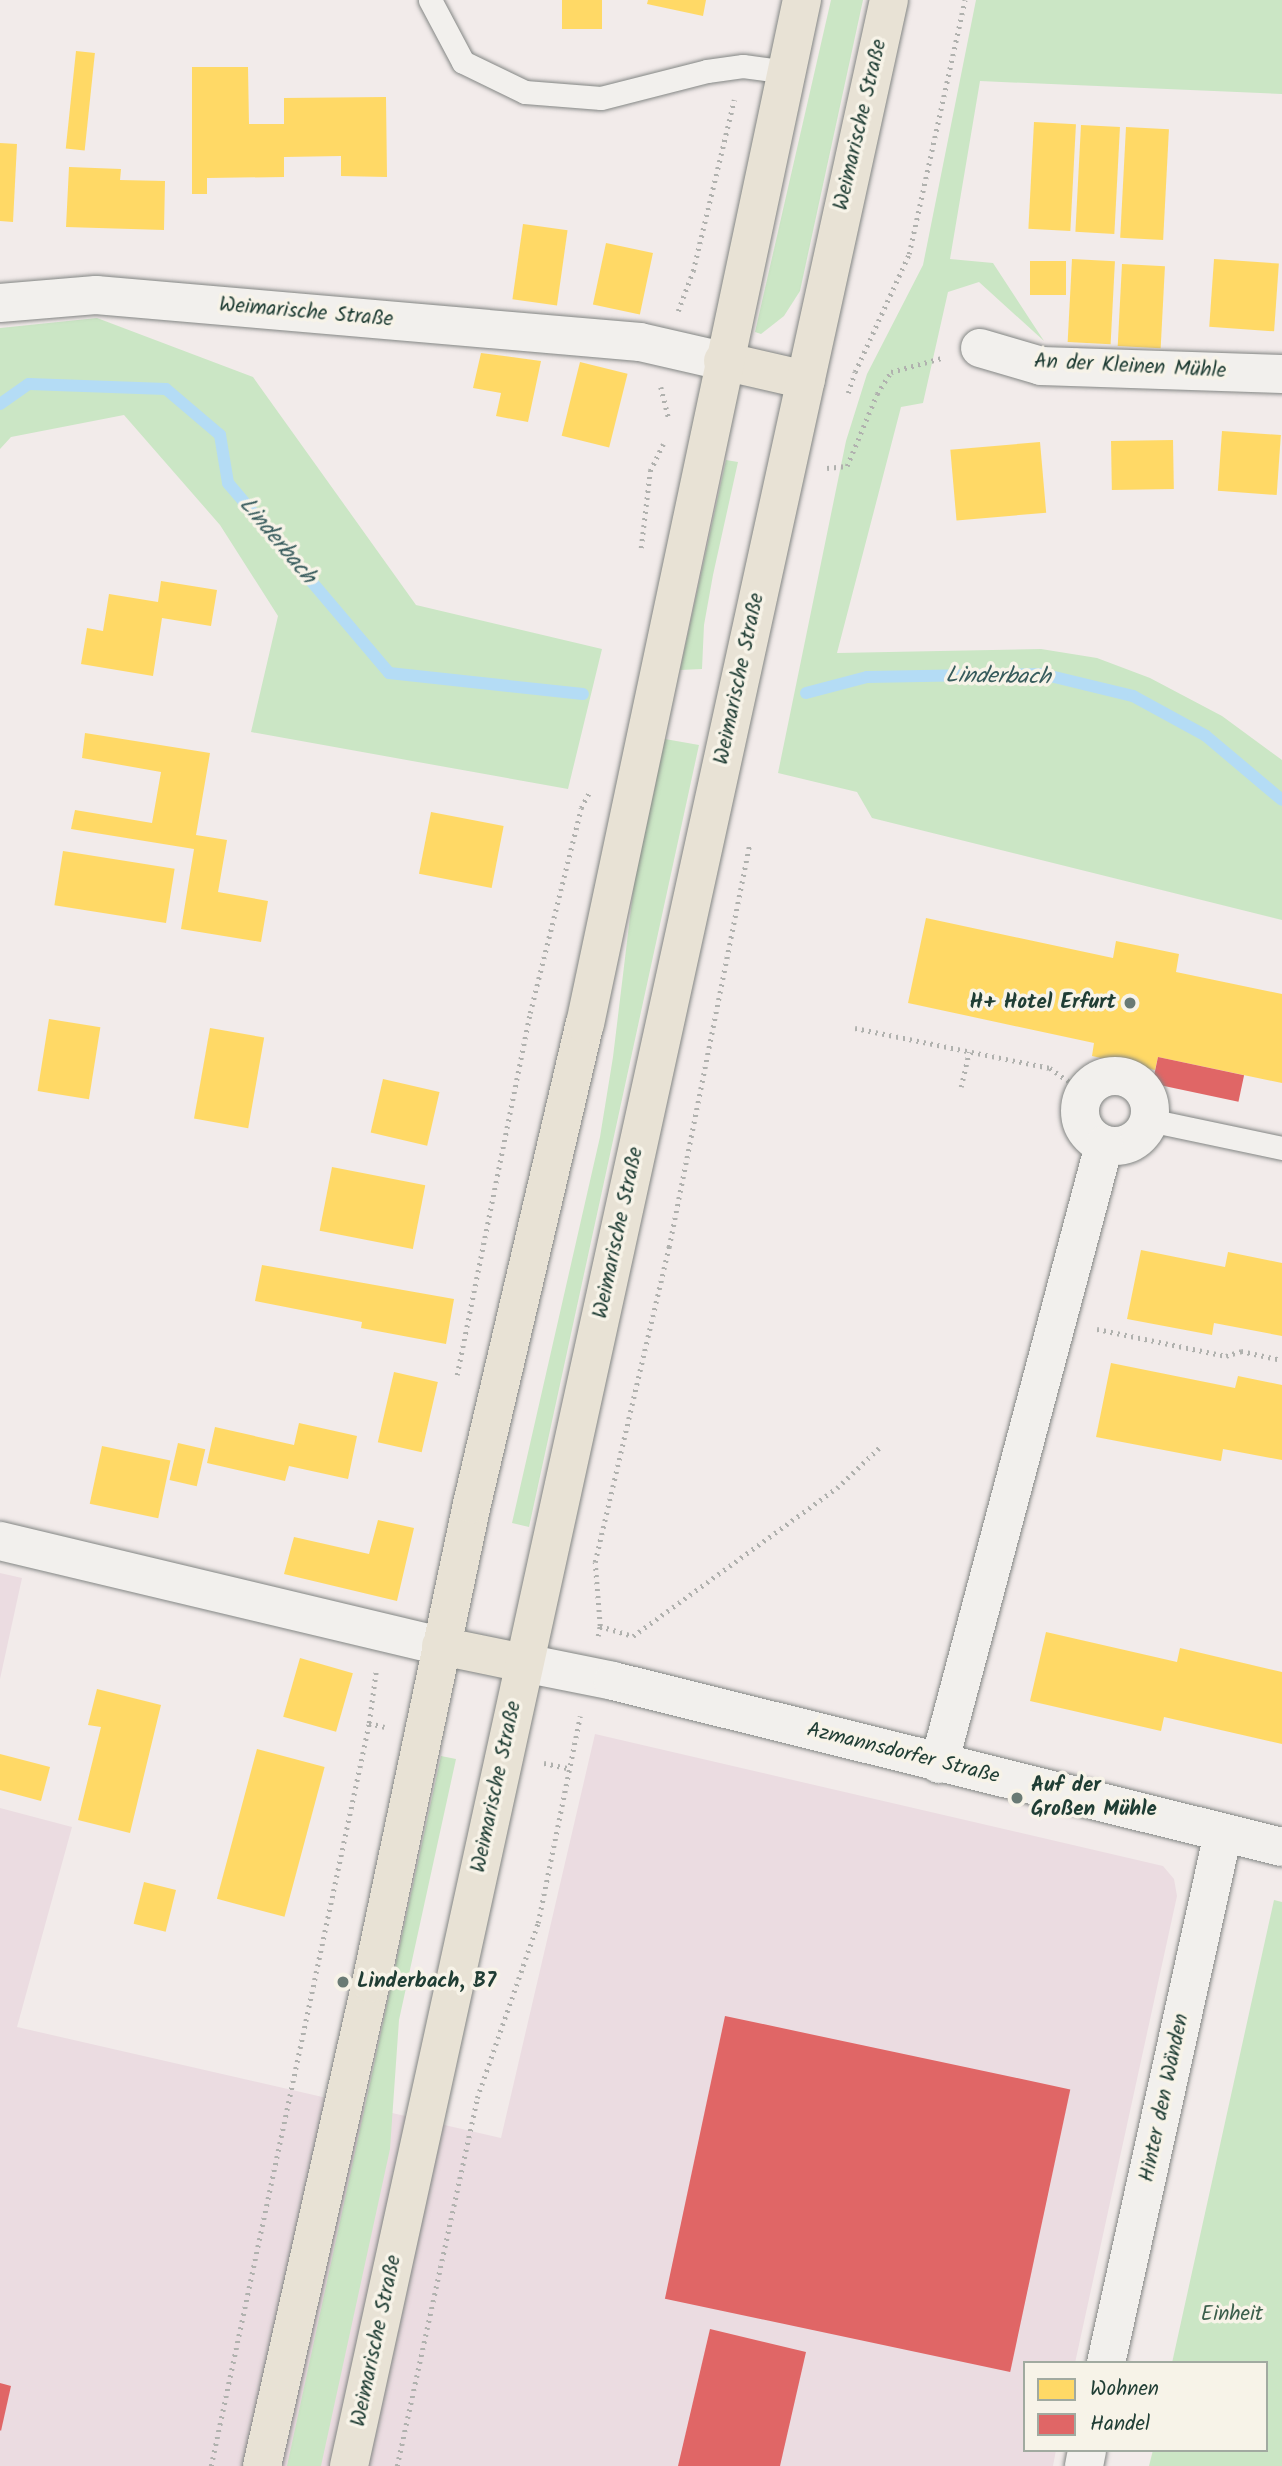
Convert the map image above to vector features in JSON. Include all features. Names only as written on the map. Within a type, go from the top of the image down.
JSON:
[{"type":"main road","points":[[262,2466],[371,1983],[441,1646],[585,1024],[723,362],[802,0]]},
{"type":"main road","name":"Weimarische Straße","points":[[349,2466],[889,0]]},
{"type":"main road","points":[[723,362],[806,380]]},
{"type":"main road","points":[[441,1646],[524,1663]]},
{"type":"street","name":"Weimarische Straße","points":[[0,303],[96,295],[627,340],[723,362]]},
{"type":"street","name":"An der Kleinen Mühle","points":[[980,348],[1041,366],[1282,374]]},
{"type":"street","points":[[1122,1070],[1145,1092],[1149,1103],[1149,1120],[1135,1140],[1118,1147],[1104,1145],[1094,1139],[1082,1123],[1080,1105],[1085,1093],[1104,1078],[1122,1070]]},
{"type":"street","points":[[939,1764],[1104,1145]]},
{"type":"street","points":[[0,1541],[441,1646]]},
{"type":"street","name":"Azmannsdorfer Straße","points":[[524,1663],[613,1682],[1282,1847]]},
{"type":"street","name":"Hinter den Wänden","points":[[1107,2361],[1223,1833]]},
{"type":"lane","points":[[430,0],[463,62],[525,92],[601,97],[707,71],[743,66],[786,72]]},
{"type":"lane","points":[[1149,1120],[1282,1148]]},
{"type":"path","points":[[847,396],[855,372],[909,254],[965,0]]},
{"type":"path","points":[[669,430],[660,385],[676,316],[693,271],[743,66]]},
{"type":"path","points":[[829,456],[825,468],[847,466],[877,394],[891,372],[980,348]]},
{"type":"path","points":[[640,551],[650,471],[665,441]]},
{"type":"path","points":[[456,1379],[530,1013],[581,808],[596,780]]},
{"type":"path","points":[[751,837],[669,1247],[595,1562],[600,1626],[633,1636],[837,1488],[882,1445]]},
{"type":"path","points":[[855,1028],[1049,1068],[1085,1093]]},
{"type":"path","points":[[961,1087],[969,1052]]},
{"type":"path","points":[[1056,1320],[1226,1356],[1241,1351],[1282,1360]]},
{"type":"path","points":[[211,2466],[369,1723],[375,1676]]},
{"type":"path","points":[[397,2466],[478,2098],[538,1923],[578,1725]]},
{"type":"shaded area","points":[[0,1573],[22,1578],[0,1679]]},
{"type":"shaded area","points":[[595,1734],[1163,1866],[1174,1879],[1177,1896],[1075,2361],[1023,2361],[1023,2452],[1056,2452],[1053,2466],[0,2466],[0,1808],[72,1827],[17,2027],[501,2138]]},
{"type":"green space","points":[[831,0],[863,0],[800,291],[784,316],[761,334],[755,332]]},
{"type":"green space","points":[[976,0],[1282,0],[1282,94],[980,81],[950,259],[993,263],[1044,341],[979,282],[948,292],[923,403],[901,407],[837,653],[1041,649],[1097,658],[1150,678],[1222,716],[1282,760],[1282,920],[872,818],[857,792],[778,773],[846,441],[867,374],[923,265]]},
{"type":"green space","points":[[97,318],[253,377],[416,605],[602,649],[568,789],[251,732],[278,616],[220,525],[124,415],[11,437],[0,449],[0,328]]},
{"type":"green space","points":[[726,460],[738,462],[704,625],[702,669],[680,670]]},
{"type":"green space","points":[[665,739],[699,745],[529,1527],[512,1523],[600,1137],[613,1057],[634,884]]},
{"type":"green space","points":[[441,1756],[456,1759],[399,2020],[390,2149],[321,2466],[287,2466]]},
{"type":"green space","name":"Einheit","points":[[1274,1900],[1282,1902],[1282,2466],[1149,2466],[1152,2452],[1268,2452],[1268,2361],[1172,2361]]},
{"type":"building: Wohnen","points":[[562,0],[602,0],[602,29],[562,29]]},
{"type":"building: Wohnen","points":[[648,0],[706,0],[703,16],[647,4]]},
{"type":"building: Wohnen","points":[[76,51],[95,53],[85,150],[66,148]]},
{"type":"building: Wohnen","points":[[192,67],[248,67],[249,124],[284,124],[284,98],[386,97],[387,177],[341,176],[341,156],[284,157],[284,177],[207,178],[207,194],[192,194]]},
{"type":"building: Wohnen","points":[[1034,122],[1076,124],[1070,231],[1028,229]]},
{"type":"building: Wohnen","points":[[1081,125],[1120,127],[1114,234],[1075,232]]},
{"type":"building: Wohnen","points":[[1126,127],[1169,129],[1163,240],[1120,238]]},
{"type":"building: Wohnen","points":[[0,143],[17,144],[13,222],[0,221]]},
{"type":"building: Wohnen","points":[[69,167],[121,169],[120,180],[165,181],[164,230],[66,227]]},
{"type":"building: Wohnen","points":[[523,224],[568,230],[557,306],[512,299]]},
{"type":"building: Wohnen","points":[[606,243],[653,253],[640,315],[593,305]]},
{"type":"building: Wohnen","points":[[1072,259],[1115,261],[1111,344],[1068,342]]},
{"type":"building: Wohnen","points":[[1214,259],[1279,264],[1274,331],[1209,327]]},
{"type":"building: Wohnen","points":[[1030,261],[1066,261],[1066,295],[1030,295]]},
{"type":"building: Wohnen","points":[[1122,264],[1165,266],[1161,348],[1118,346]]},
{"type":"building: Wohnen","points":[[481,353],[541,361],[528,422],[496,416],[501,393],[473,388]]},
{"type":"building: Wohnen","points":[[580,362],[628,374],[609,448],[562,436]]},
{"type":"building: Wohnen","points":[[1222,431],[1281,435],[1277,495],[1218,491]]},
{"type":"building: Wohnen","points":[[1173,440],[1174,489],[1112,490],[1111,441]]},
{"type":"building: Wohnen","points":[[1040,442],[1046,513],[957,521],[950,450]]},
{"type":"building: Wohnen","points":[[161,581],[217,590],[211,626],[162,618],[153,676],[81,664],[87,628],[103,631],[109,594],[158,602]]},
{"type":"building: Wohnen","points":[[85,733],[210,753],[196,835],[227,840],[218,892],[268,901],[261,942],[181,929],[194,849],[71,829],[75,810],[152,823],[161,772],[82,758]]},
{"type":"building: Wohnen","points":[[431,812],[504,826],[492,888],[419,874]]},
{"type":"building: Wohnen","points":[[63,851],[175,869],[166,923],[54,905]]},
{"type":"building: Wohnen","points":[[926,918],[1113,958],[1116,941],[1179,954],[1176,972],[1282,994],[1282,1083],[1158,1057],[1155,1070],[1092,1056],[1094,1043],[908,1003]]},
{"type":"building: Wohnen","points":[[49,1019],[100,1027],[89,1099],[38,1091]]},
{"type":"building: Wohnen","points":[[210,1028],[264,1038],[248,1128],[194,1119]]},
{"type":"building: Wohnen","points":[[383,1079],[440,1092],[427,1146],[371,1133]]},
{"type":"building: Wohnen","points":[[332,1167],[425,1185],[413,1249],[320,1231]]},
{"type":"building: Wohnen","points":[[1141,1250],[1225,1267],[1228,1252],[1282,1263],[1282,1336],[1214,1323],[1212,1335],[1127,1319]]},
{"type":"building: Wohnen","points":[[262,1265],[454,1299],[446,1344],[361,1328],[362,1322],[255,1301]]},
{"type":"building: Wohnen","points":[[1111,1363],[1235,1388],[1238,1376],[1282,1385],[1282,1460],[1223,1449],[1221,1461],[1096,1437]]},
{"type":"building: Wohnen","points":[[394,1372],[438,1382],[422,1452],[378,1442]]},
{"type":"building: Wohnen","points":[[299,1423],[357,1436],[348,1479],[289,1466],[285,1481],[207,1463],[215,1427],[294,1445]]},
{"type":"building: Wohnen","points":[[178,1443],[205,1449],[197,1486],[169,1480]]},
{"type":"building: Wohnen","points":[[102,1446],[170,1461],[158,1518],[90,1504]]},
{"type":"building: Wohnen","points":[[378,1520],[414,1528],[397,1601],[284,1574],[294,1537],[369,1554]]},
{"type":"building: Wohnen","points":[[1046,1632],[1177,1662],[1180,1648],[1282,1672],[1282,1744],[1164,1717],[1161,1731],[1030,1701]]},
{"type":"building: Wohnen","points":[[300,1658],[353,1673],[336,1732],[283,1717]]},
{"type":"building: Wohnen","points":[[97,1689],[161,1705],[130,1833],[78,1820],[101,1727],[88,1725]]},
{"type":"building: Wohnen","points":[[257,1749],[325,1767],[284,1917],[217,1899]]},
{"type":"building: Wohnen","points":[[0,1754],[50,1767],[41,1801],[0,1790]]},
{"type":"building: Wohnen","points":[[144,1882],[176,1890],[166,1932],[134,1924]]},
{"type":"building: Handel","points":[[1158,1057],[1244,1075],[1238,1102],[1152,1083]]},
{"type":"building: Handel","points":[[725,2016],[1070,2089],[1010,2372],[665,2299]]},
{"type":"building: Handel","points":[[710,2329],[806,2352],[780,2466],[678,2466]]},
{"type":"building: Handel","points":[[0,2383],[11,2386],[1,2431],[0,2430]]},
{"type":"waterway","name":"Linderbach","points":[[0,404],[29,384],[166,389],[220,435],[228,483],[389,673],[583,694]]},
{"type":"waterway","name":"Linderbach","points":[[806,693],[867,677],[1042,674],[1133,696],[1206,736],[1282,800]]},
{"type":"place","name":"H+ Hotel Erfurt","points":[[1130,1003]]},
{"type":"place","name":"Auf der Großen Mühle","points":[[1017,1798]]},
{"type":"place","name":"Linderbach, B7","points":[[343,1982]]}]
